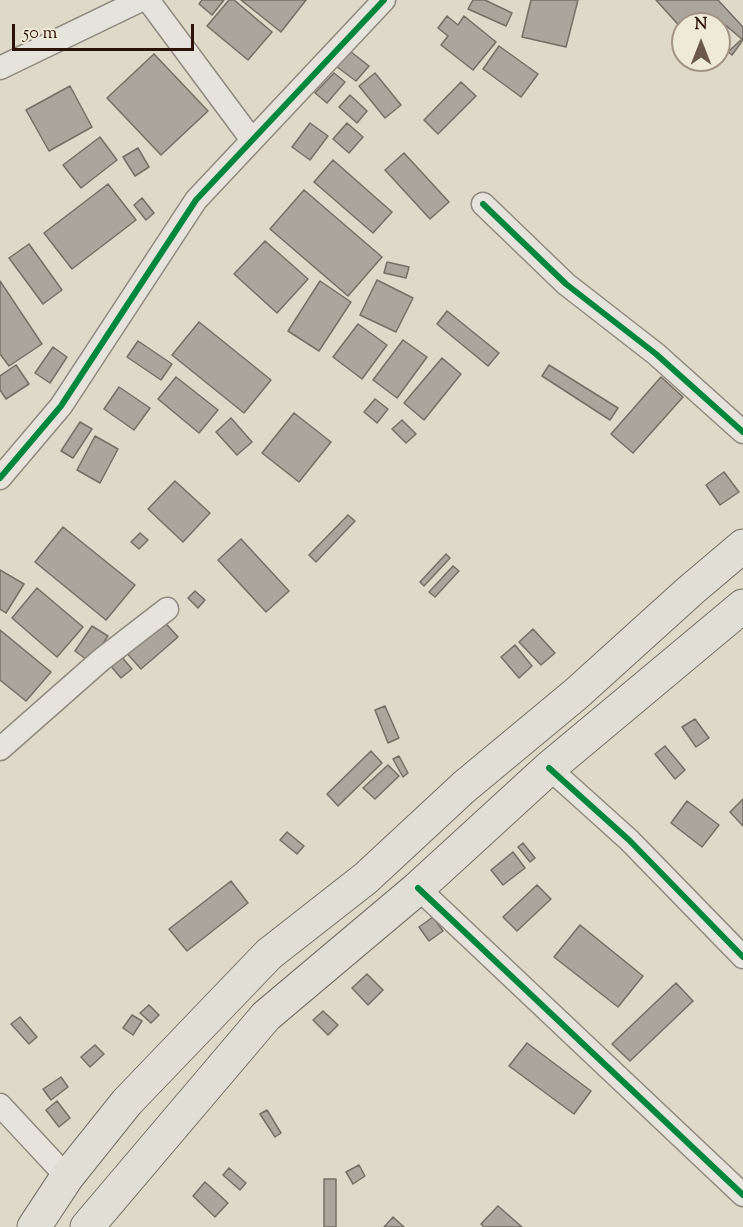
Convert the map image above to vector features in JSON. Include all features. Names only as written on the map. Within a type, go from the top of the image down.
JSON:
[{"type":"main road","points":[[34,1227],[67,1177],[127,1102],[269,954],[366,878],[465,788],[576,694],[743,546]]},
{"type":"main road","points":[[87,1227],[266,1016],[418,888],[549,768],[692,646],[743,606]]},
{"type":"street","points":[[0,68],[141,0]]},
{"type":"street","points":[[148,0],[252,140]]},
{"type":"street","points":[[0,478],[61,406],[196,200],[384,0]]},
{"type":"street","points":[[483,204],[566,284],[656,354],[743,432]]},
{"type":"street","points":[[0,750],[101,660],[166,609]]},
{"type":"street","points":[[549,768],[629,840],[743,957]]},
{"type":"street","points":[[418,888],[743,1195]]},
{"type":"street","points":[[0,1105],[67,1177]]},
{"type":"building","points":[[202,0],[224,0],[212,15],[199,4]]},
{"type":"building","points":[[229,0],[234,0],[272,32],[248,60],[207,26]]},
{"type":"building","points":[[241,0],[306,0],[281,32]]},
{"type":"building","points":[[473,0],[485,0],[512,13],[506,26],[468,9]]},
{"type":"building","points":[[531,0],[578,0],[566,47],[522,37]]},
{"type":"building","points":[[656,0],[718,0],[729,12],[671,12],[671,17]]},
{"type":"building","points":[[731,14],[743,27],[743,38],[731,49]]},
{"type":"building","points":[[447,16],[458,25],[464,16],[496,42],[473,70],[441,45],[448,36],[438,28]]},
{"type":"building","points":[[731,30],[743,40],[731,54]]},
{"type":"building","points":[[499,46],[538,74],[521,97],[483,69]]},
{"type":"building","points":[[346,48],[369,66],[356,81],[333,64]]},
{"type":"building","points":[[154,54],[208,111],[161,155],[107,98]]},
{"type":"building","points":[[334,73],[345,82],[327,103],[315,93]]},
{"type":"building","points":[[375,73],[401,105],[385,118],[359,86]]},
{"type":"building","points":[[461,82],[476,96],[438,134],[424,120]]},
{"type":"building","points":[[70,86],[92,127],[49,151],[26,110]]},
{"type":"building","points":[[350,95],[367,111],[357,123],[339,107]]},
{"type":"building","points":[[310,123],[328,136],[310,160],[292,147]]},
{"type":"building","points":[[347,123],[363,137],[349,153],[333,139]]},
{"type":"building","points":[[100,137],[117,160],[81,188],[63,165]]},
{"type":"building","points":[[138,148],[149,167],[135,176],[123,157]]},
{"type":"building","points":[[404,153],[449,202],[430,219],[385,170]]},
{"type":"building","points":[[333,160],[392,212],[373,233],[314,182]]},
{"type":"building","points":[[108,184],[136,220],[72,269],[44,233]]},
{"type":"building","points":[[304,190],[382,257],[348,296],[270,229]]},
{"type":"building","points":[[142,198],[154,213],[146,220],[134,205]]},
{"type":"building","points":[[265,241],[308,279],[277,313],[234,274]]},
{"type":"building","points":[[29,244],[62,290],[43,304],[9,258]]},
{"type":"building","points":[[387,262],[409,267],[406,278],[384,273]]},
{"type":"building","points":[[377,280],[413,298],[396,332],[360,315]]},
{"type":"building","points":[[0,281],[42,344],[9,366],[0,354]]},
{"type":"building","points":[[320,281],[351,302],[319,351],[288,331]]},
{"type":"building","points":[[447,311],[499,353],[488,366],[437,324]]},
{"type":"building","points":[[199,322],[271,380],[244,413],[172,355]]},
{"type":"building","points":[[358,324],[387,345],[362,379],[333,357]]},
{"type":"building","points":[[403,340],[427,357],[397,398],[373,380]]},
{"type":"building","points":[[138,341],[172,364],[161,380],[127,357]]},
{"type":"building","points":[[53,347],[67,357],[50,383],[35,373]]},
{"type":"building","points":[[442,358],[461,374],[424,420],[404,403]]},
{"type":"building","points":[[16,365],[29,384],[6,399],[0,390],[0,376]]},
{"type":"building","points":[[549,365],[618,408],[610,420],[542,376]]},
{"type":"building","points":[[176,377],[218,410],[199,433],[158,399]]},
{"type":"building","points":[[661,377],[683,397],[633,453],[611,434]]},
{"type":"building","points":[[119,387],[150,408],[134,430],[104,409]]},
{"type":"building","points":[[375,399],[388,409],[377,423],[364,412]]},
{"type":"building","points":[[294,413],[331,442],[299,482],[262,453]]},
{"type":"building","points":[[231,418],[252,442],[237,455],[216,432]]},
{"type":"building","points":[[402,420],[416,434],[406,443],[392,429]]},
{"type":"building","points":[[80,422],[92,429],[73,458],[61,451]]},
{"type":"building","points":[[95,436],[118,449],[100,483],[77,470]]},
{"type":"building","points":[[724,472],[739,492],[720,505],[706,485]]},
{"type":"building","points":[[175,481],[210,513],[183,542],[148,509]]},
{"type":"building","points":[[348,515],[355,521],[316,562],[309,555]]},
{"type":"building","points":[[63,527],[135,585],[106,620],[35,562]]},
{"type":"building","points":[[140,533],[148,540],[139,549],[131,542]]},
{"type":"building","points":[[241,539],[289,591],[266,612],[218,560]]},
{"type":"building","points":[[446,554],[450,558],[424,586],[420,582]]},
{"type":"building","points":[[453,566],[459,571],[435,597],[429,592]]},
{"type":"building","points":[[0,570],[24,584],[6,613],[0,609]]},
{"type":"building","points":[[37,588],[83,627],[57,657],[12,618]]},
{"type":"building","points":[[195,591],[205,600],[198,608],[188,598]]},
{"type":"building","points":[[160,617],[178,637],[141,669],[123,649]]},
{"type":"building","points":[[92,626],[108,636],[90,662],[75,651]]},
{"type":"building","points":[[533,629],[555,653],[541,665],[519,642]]},
{"type":"building","points":[[0,630],[51,672],[26,701],[0,680]]},
{"type":"building","points":[[515,645],[532,666],[519,678],[501,657]]},
{"type":"building","points":[[120,655],[132,669],[121,678],[109,664]]},
{"type":"building","points":[[385,706],[399,738],[388,743],[375,710]]},
{"type":"building","points":[[695,719],[709,738],[696,747],[682,727]]},
{"type":"building","points":[[665,746],[685,770],[675,779],[655,754]]},
{"type":"building","points":[[371,751],[382,763],[338,806],[327,794]]},
{"type":"building","points":[[399,756],[408,773],[403,777],[393,759]]},
{"type":"building","points":[[388,765],[399,776],[375,799],[363,788]]},
{"type":"building","points":[[743,799],[743,826],[730,812]]},
{"type":"building","points":[[687,801],[719,825],[702,847],[671,823]]},
{"type":"building","points":[[287,832],[304,846],[297,854],[280,840]]},
{"type":"building","points":[[523,843],[535,858],[530,862],[518,847]]},
{"type":"building","points":[[513,852],[525,868],[503,885],[491,870]]},
{"type":"building","points":[[231,881],[248,903],[187,951],[169,929]]},
{"type":"building","points":[[537,885],[551,899],[517,931],[503,917]]},
{"type":"building","points":[[433,917],[443,931],[429,941],[419,927]]},
{"type":"building","points":[[580,925],[643,976],[618,1007],[554,957]]},
{"type":"building","points":[[367,974],[383,990],[368,1005],[352,988]]},
{"type":"building","points":[[676,983],[693,1001],[630,1061],[612,1044]]},
{"type":"building","points":[[149,1005],[159,1015],[151,1023],[140,1013]]},
{"type":"building","points":[[323,1011],[338,1025],[328,1035],[313,1020]]},
{"type":"building","points":[[132,1015],[142,1021],[133,1035],[123,1028]]},
{"type":"building","points":[[20,1017],[37,1037],[29,1044],[11,1024]]},
{"type":"building","points":[[527,1043],[591,1091],[574,1114],[509,1066]]},
{"type":"building","points":[[95,1045],[104,1054],[90,1067],[81,1057]]},
{"type":"building","points":[[61,1077],[68,1087],[51,1100],[43,1089]]},
{"type":"building","points":[[57,1101],[70,1118],[59,1127],[46,1110]]},
{"type":"building","points":[[267,1110],[281,1133],[275,1137],[260,1114]]},
{"type":"building","points":[[359,1165],[365,1176],[353,1184],[346,1172]]},
{"type":"building","points":[[229,1168],[246,1183],[240,1190],[223,1175]]},
{"type":"building","points":[[324,1179],[336,1179],[336,1227],[324,1227]]},
{"type":"building","points":[[205,1182],[228,1203],[215,1217],[193,1196]]},
{"type":"building","points":[[498,1206],[522,1227],[484,1227],[481,1224]]},
{"type":"building","points":[[393,1217],[404,1227],[384,1227]]},
{"type":"cycle path","points":[[0,478],[61,406],[196,200],[384,0]]},
{"type":"cycle path","points":[[483,204],[566,284],[656,354],[743,432]]},
{"type":"cycle path","points":[[549,768],[629,840],[743,957]]},
{"type":"cycle path","points":[[418,888],[743,1195]]}]
